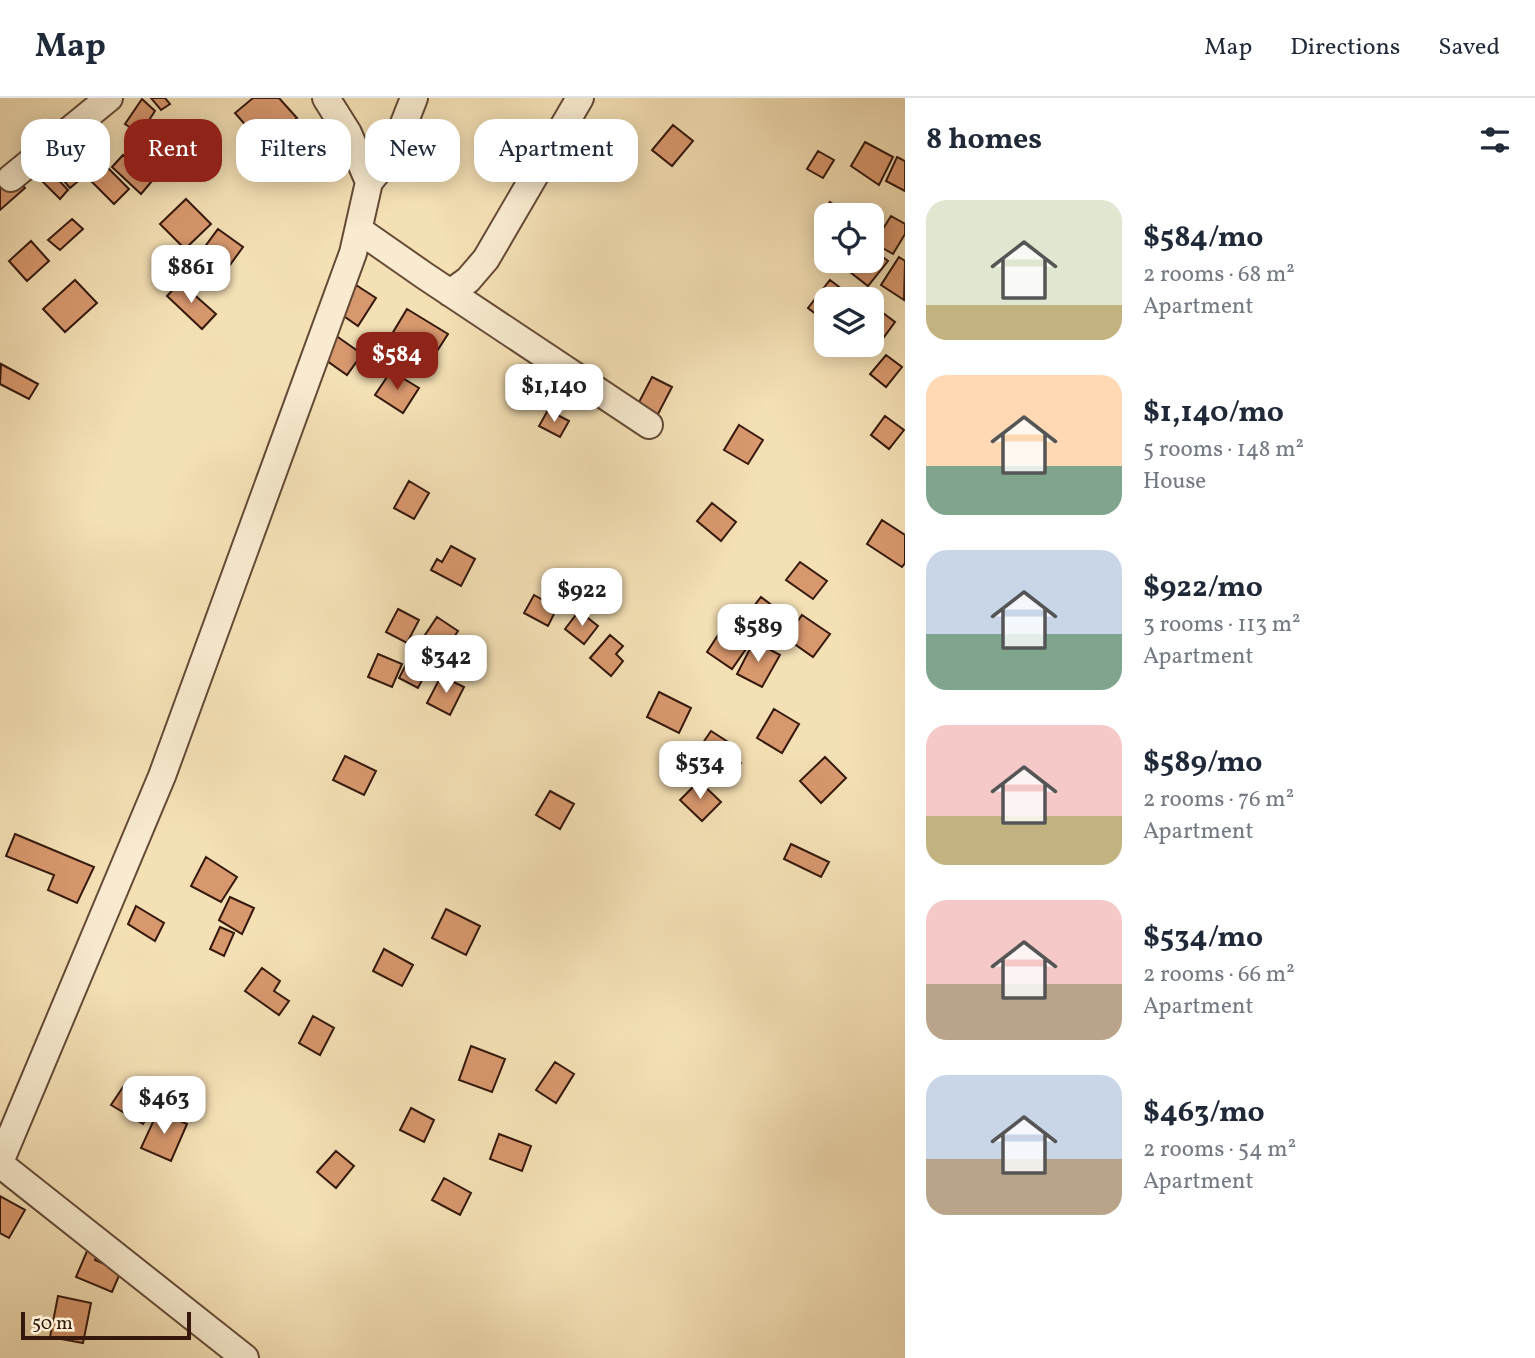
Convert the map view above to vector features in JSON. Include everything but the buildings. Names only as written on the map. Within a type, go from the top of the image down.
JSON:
[{"type":"street","points":[[11,178],[108,98]]},
{"type":"street","points":[[326,98],[348,133],[365,173]]},
{"type":"street","points":[[406,119],[414,98]]},
{"type":"street","points":[[450,293],[468,281],[486,259],[580,98]]},
{"type":"street","points":[[242,1357],[0,1163],[162,776],[353,253],[369,182]]},
{"type":"street","points":[[359,230],[649,425]]}]
